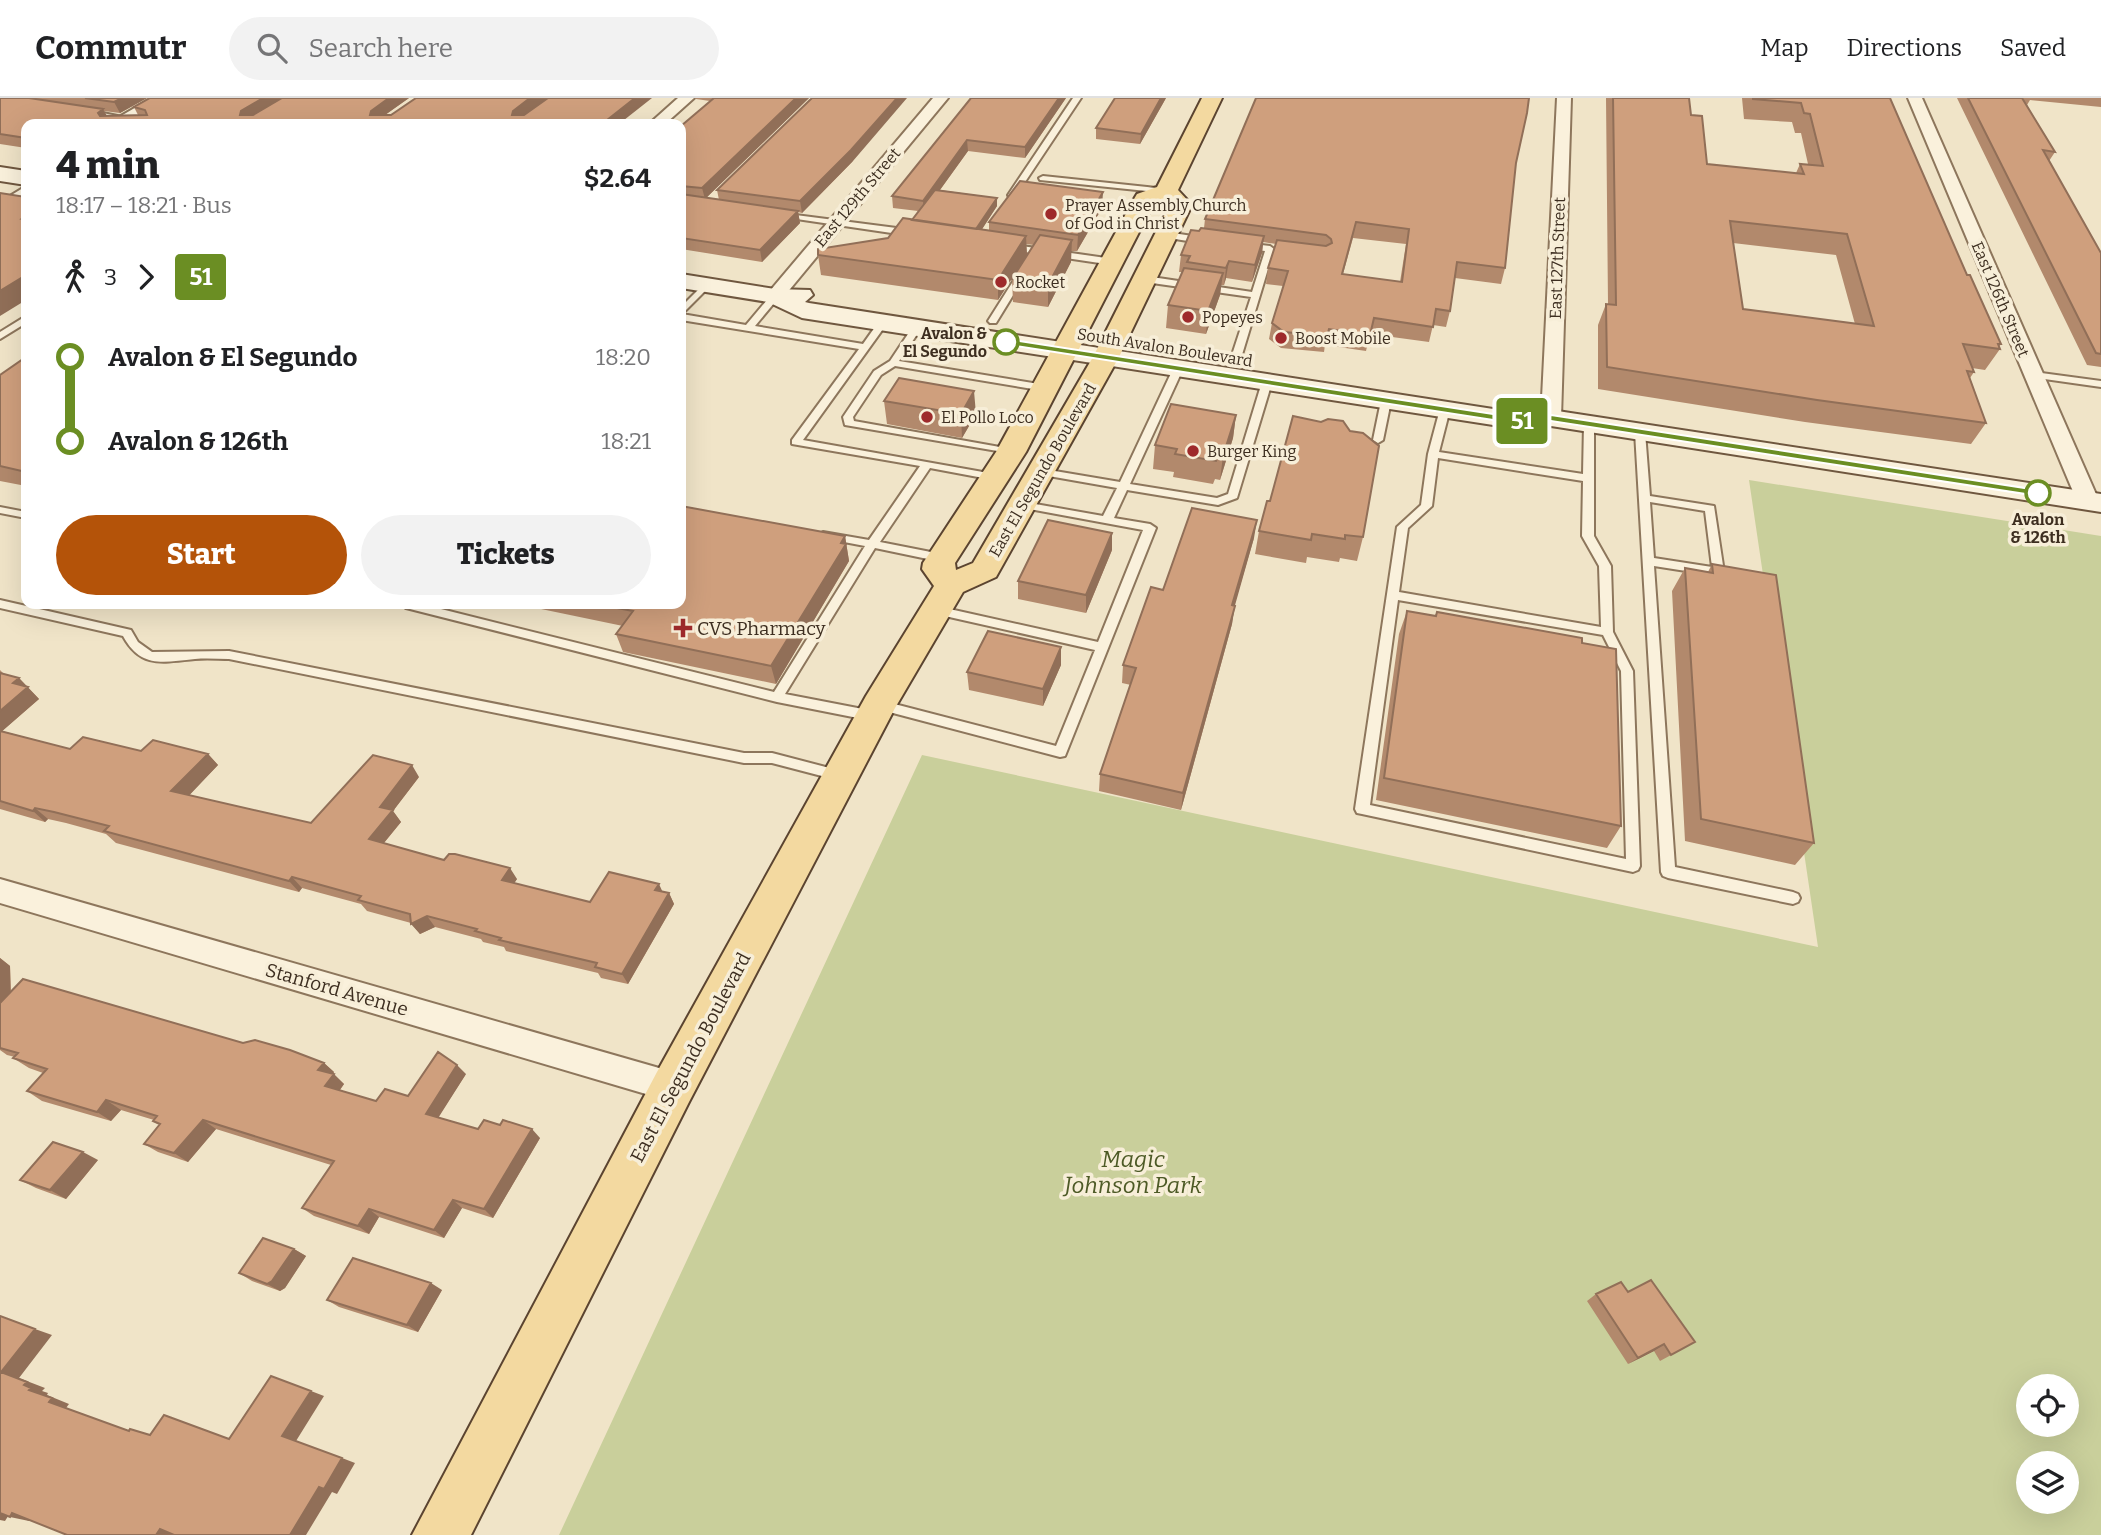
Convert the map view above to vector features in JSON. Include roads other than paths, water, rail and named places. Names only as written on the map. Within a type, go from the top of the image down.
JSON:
[{"type":"main road","name":"East El Segundo Boulevard","points":[[441,1535],[673,1087],[943,584],[993,477],[1011,452],[1145,199],[1166,191],[1212,98]]},
{"type":"main road","name":"East El Segundo Boulevard","points":[[943,584],[985,570],[1043,472],[1111,348],[1181,205],[1166,191]]},
{"type":"main road","name":"South Avalon Boulevard","points":[[686,282],[775,296],[816,294],[993,321],[1071,342]]},
{"type":"main road","name":"South Avalon Boulevard","points":[[775,296],[802,310],[917,327],[1111,348],[1236,358],[1517,401],[1551,418]]},
{"type":"main road","name":"South Avalon Boulevard","points":[[1111,348],[1178,369],[1519,421],[1551,418],[2094,502]]},
{"type":"street","points":[[124,119],[163,98]]},
{"type":"street","points":[[662,119],[687,98]]},
{"type":"street","name":"East 129th Street","points":[[775,296],[941,98]]},
{"type":"street","name":"East 127th Street","points":[[1551,418],[1564,98]]},
{"type":"street","name":"East 126th Street","points":[[1915,98],[2034,374],[2094,502]]},
{"type":"street","name":"Stanford Avenue","points":[[0,891],[673,1087]]},
{"type":"lane","points":[[1010,198],[1077,98]]},
{"type":"lane","points":[[82,111],[109,119]]},
{"type":"lane","points":[[0,205],[19,178]]},
{"type":"lane","points":[[1042,178],[1166,191]]},
{"type":"lane","points":[[771,214],[927,236]]},
{"type":"lane","points":[[1166,236],[1218,242]]},
{"type":"lane","points":[[1231,244],[1283,251]]},
{"type":"lane","points":[[1003,246],[1113,262]]},
{"type":"lane","points":[[1236,358],[1270,249]]},
{"type":"lane","points":[[993,321],[1037,251]]},
{"type":"lane","points":[[1145,279],[1256,295]]},
{"type":"lane","points":[[686,309],[706,285]]},
{"type":"lane","points":[[748,328],[775,296]]},
{"type":"lane","points":[[686,316],[865,347]]},
{"type":"lane","points":[[0,336],[21,322]]},
{"type":"lane","points":[[883,322],[796,442],[993,477]]},
{"type":"lane","points":[[917,327],[893,363],[877,373],[848,417],[849,423],[1011,452]]},
{"type":"lane","points":[[893,363],[1045,388]]},
{"type":"lane","points":[[1107,520],[1178,369]]},
{"type":"lane","points":[[2034,374],[2101,384]]},
{"type":"lane","points":[[1043,472],[1218,502],[1233,496],[1267,382]]},
{"type":"lane","points":[[1378,440],[1386,401]]},
{"type":"lane","points":[[1446,410],[1433,454],[1426,506],[1403,527],[1362,810],[1633,866],[1627,671],[1607,632],[1605,566],[1588,536],[1589,424]]},
{"type":"lane","points":[[1640,432],[1668,872],[1793,898]]},
{"type":"lane","points":[[1433,454],[1588,478]]},
{"type":"lane","points":[[777,697],[873,543],[927,464]]},
{"type":"lane","points":[[1643,498],[1710,508],[1718,572],[1647,561]]},
{"type":"lane","points":[[426,609],[777,697],[876,711],[1060,752],[1150,528],[1024,505]]},
{"type":"lane","points":[[0,510],[21,514]]},
{"type":"lane","points":[[818,533],[873,543],[943,584],[1103,647]]},
{"type":"lane","points":[[1393,595],[1607,632]]},
{"type":"lane","points":[[0,604],[21,609]]},
{"type":"lane","points":[[22,609],[127,633],[133,647],[143,654],[164,659],[200,654],[229,655],[744,758],[772,758],[841,776]]},
{"type":"place","name":"Prayer Assembly Church of God in Christ","points":[[1051,214]]},
{"type":"place","name":"Rocket","points":[[1001,282]]},
{"type":"place","name":"Popeyes","points":[[1188,317]]},
{"type":"place","name":"Boost Mobile","points":[[1281,338]]},
{"type":"place","name":"Avalon & El Segundo","points":[[1006,342]]},
{"type":"place","name":"El Pollo Loco","points":[[927,417]]},
{"type":"place","name":"Burger King","points":[[1193,451]]},
{"type":"place","name":"Avalon & 126th","points":[[2038,493]]},
{"type":"place","name":"CVS Pharmacy","points":[[683,628]]},
{"type":"park label","name":"Magic Johnson Park","points":[[1133,1172]]}]
